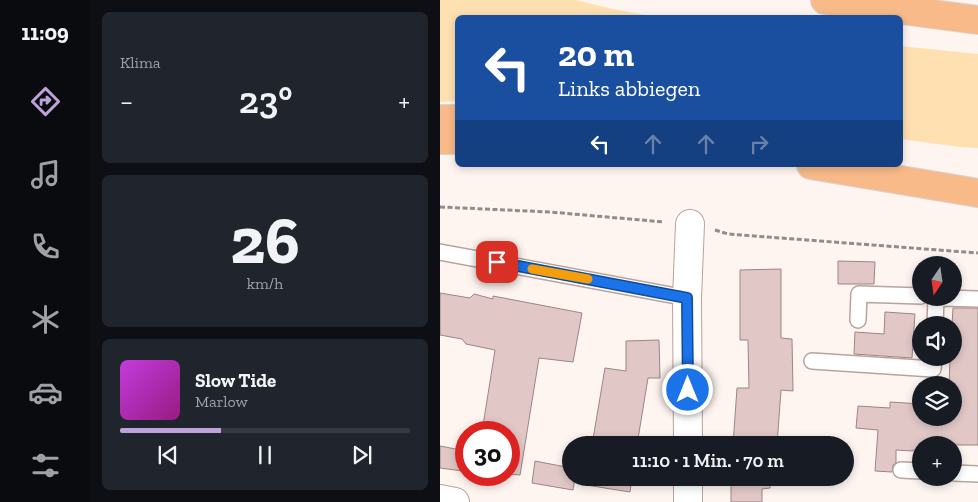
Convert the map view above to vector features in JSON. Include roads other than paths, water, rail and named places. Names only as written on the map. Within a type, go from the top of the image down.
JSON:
[{"type":"highway","points":[[825,0],[978,20]]},
{"type":"highway","points":[[440,119],[455,118]]},
{"type":"highway","points":[[440,140],[455,140]]},
{"type":"highway","points":[[903,162],[978,174]]},
{"type":"highway","points":[[823,167],[978,193]]},
{"type":"street","points":[[688,436],[687,298],[690,224]]},
{"type":"street","points":[[688,486],[688,502]]},
{"type":"street","points":[[440,499],[455,502]]},
{"type":"lane","points":[[440,252],[687,298]]},
{"type":"lane","points":[[858,320],[859,294],[912,296]]},
{"type":"lane","points":[[962,299],[978,299]]},
{"type":"lane","points":[[812,360],[933,369],[933,366]]},
{"type":"lane","points":[[901,470],[912,471]]},
{"type":"lane","points":[[962,473],[978,474]]}]
